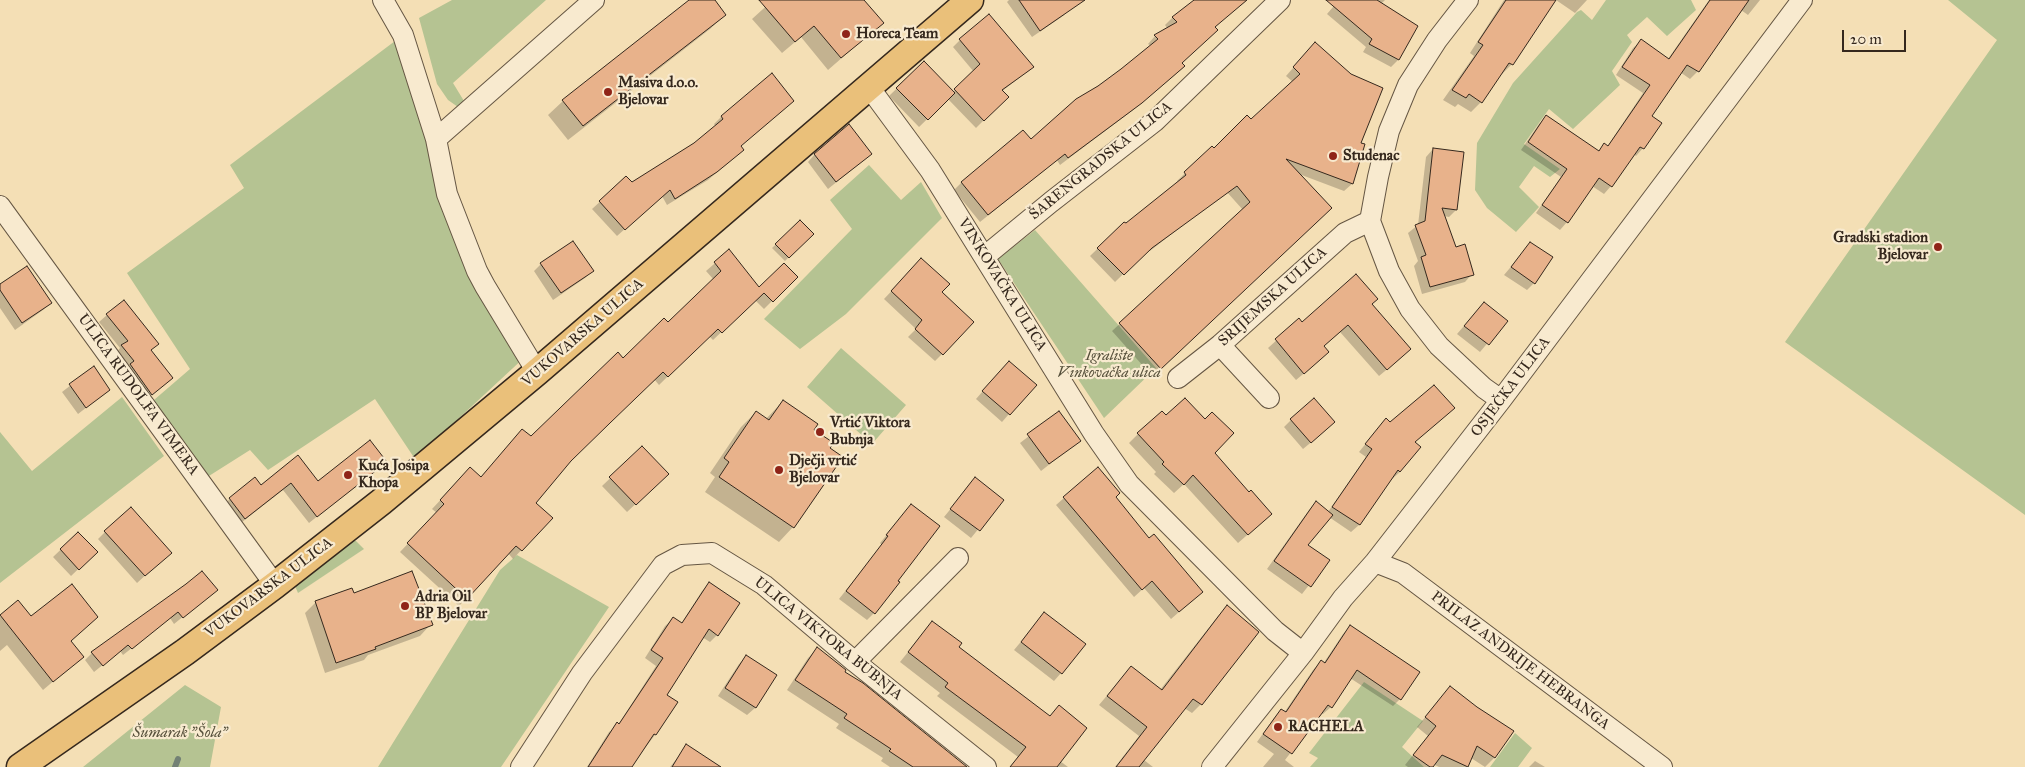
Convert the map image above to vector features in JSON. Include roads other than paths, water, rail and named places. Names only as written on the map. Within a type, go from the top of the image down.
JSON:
[{"type":"main road","name":"VUKOVARSKA ULICA","points":[[20,767],[185,652],[381,502],[537,372],[970,0]]},
{"type":"street","points":[[383,0],[403,35],[436,139],[447,194],[478,271],[485,286],[537,372]]},
{"type":"street","points":[[436,139],[594,0]]},
{"type":"street","name":"ŠARENGRADSKA ULICA","points":[[984,257],[1155,121],[1280,0]]},
{"type":"street","points":[[1468,0],[1437,40],[1408,85],[1389,132],[1370,221],[1389,271],[1410,309],[1439,346],[1484,388],[1501,400]]},
{"type":"street","name":"OSJEČKA ULICA","points":[[1212,767],[1303,653],[1343,598],[1374,562],[1501,400],[1802,0]]},
{"type":"street","name":"VINKOVAČKA ULICA","points":[[869,87],[930,170],[1094,434],[1130,484],[1275,631],[1303,653]]},
{"type":"street","name":"ULICA RUDOLFA VIMERA","points":[[0,206],[275,585]]},
{"type":"street","name":"SRIJEMSKA ULICA","points":[[1178,378],[1220,346],[1344,233],[1370,221]]},
{"type":"street","points":[[1220,346],[1269,398]]},
{"type":"street","name":"ULICA VIKTORA BUBNJA","points":[[521,767],[582,673],[663,564],[682,555],[712,553],[764,585],[855,662],[986,767]]},
{"type":"street","points":[[855,662],[958,558]]},
{"type":"street","name":"PRILAZ ANDRIJE HEBRANGA","points":[[1374,562],[1403,573],[1662,767]]},
{"type":"waterway","points":[[175,767],[178,759]]},
{"type":"place","name":"Horeca Team","points":[[846,34]]},
{"type":"place","name":"Masiva d.o.o. Bjelovar","points":[[608,92]]},
{"type":"place","name":"Studenac","points":[[1333,156]]},
{"type":"place","name":"Gradski stadion Bjelovar","points":[[1938,247]]},
{"type":"place","name":"Vrtić Viktora Bubnja","points":[[820,432]]},
{"type":"place","name":"Dječji vrtić Bjelovar","points":[[779,470]]},
{"type":"place","name":"Kuća Josipa Khopa","points":[[348,475]]},
{"type":"place","name":"Adria Oil BP Bjelovar","points":[[405,606]]},
{"type":"place","name":"RACHELA","points":[[1278,727]]},
{"type":"park label","name":"Igralište Vinkovačka ulica","points":[[1109,364]]},
{"type":"park label","name":"Šumarak \"Šola\"","points":[[180,733]]}]
